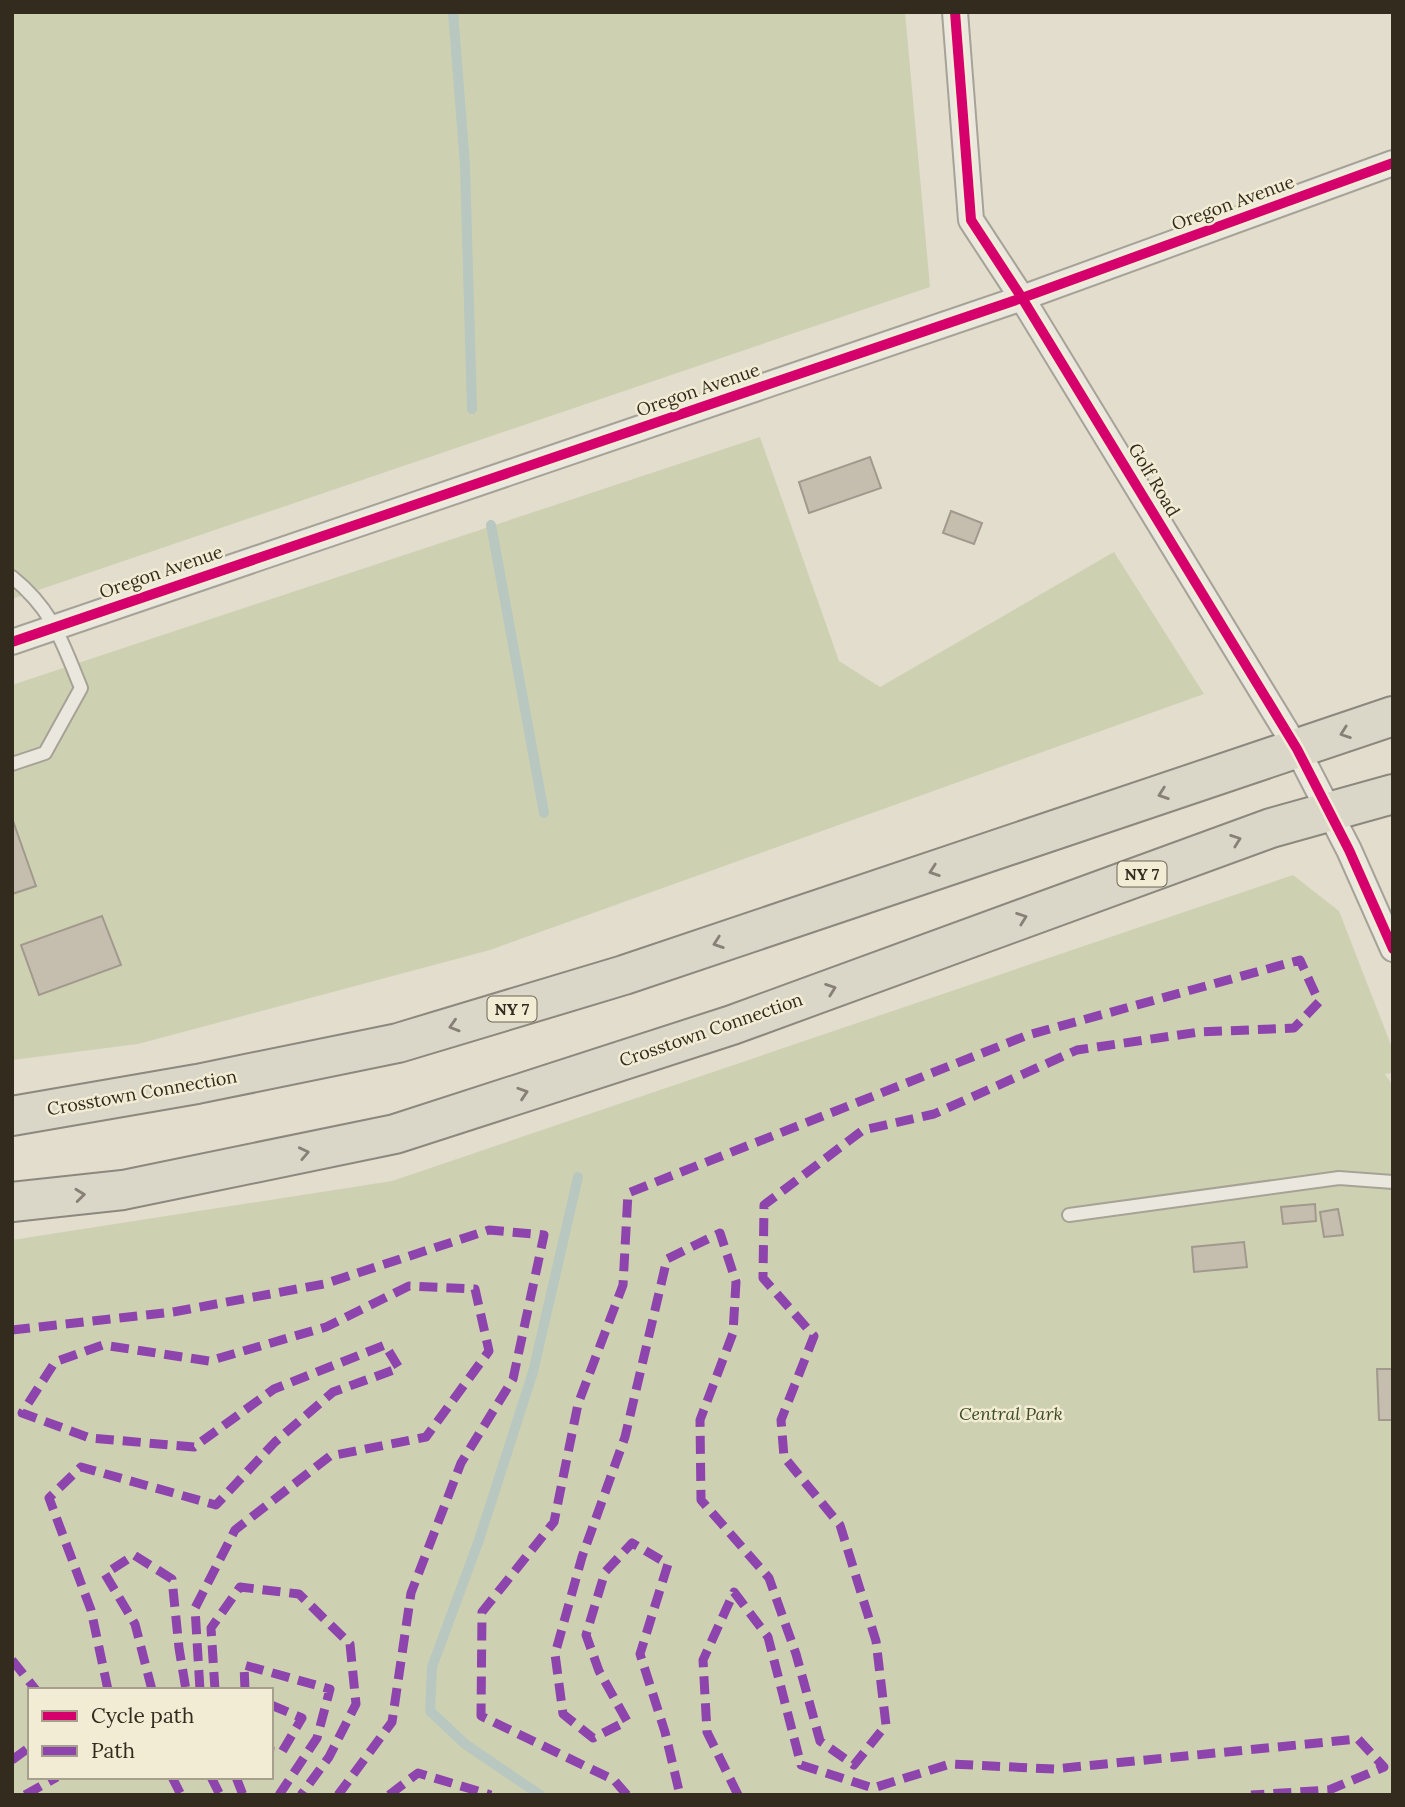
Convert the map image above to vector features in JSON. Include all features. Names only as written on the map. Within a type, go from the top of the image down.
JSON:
[{"type":"highway","name":"Crosstown Connection","points":[[12,1116],[197,1084],[398,1043],[624,975],[1393,716]]},
{"type":"highway","name":"Crosstown Connection","points":[[12,1202],[122,1190],[395,1134],[732,1025],[1258,832],[1393,794]]},
{"type":"street","name":"Golf Road","points":[[955,12],[971,220],[1022,298],[1297,749],[1349,850],[1393,949]]},
{"type":"street","name":"Oregon Avenue","points":[[12,642],[1022,298],[1393,163]]},
{"type":"lane","points":[[12,577],[33,594],[56,627],[81,688],[45,753],[12,764]]},
{"type":"lane","points":[[1069,1215],[1339,1178],[1393,1182]]},
{"type":"green space","points":[[12,12],[905,12],[930,287],[12,599]]},
{"type":"green space","points":[[760,437],[839,661],[880,687],[1114,552],[1204,694],[490,950],[138,1044],[12,1060],[12,685]]},
{"type":"green space","name":"Central Park","points":[[1293,875],[1339,911],[1393,1050],[1393,1073],[1385,1074],[1393,1086],[1393,1795],[12,1795],[12,1240],[392,1181]]},
{"type":"building","points":[[870,457],[881,488],[809,513],[799,482]]},
{"type":"building","points":[[951,511],[982,523],[974,544],[943,533]]},
{"type":"building","points":[[12,818],[36,886],[12,894]]},
{"type":"building","points":[[102,916],[121,965],[39,995],[21,945]]},
{"type":"building","points":[[1315,1204],[1316,1221],[1283,1224],[1281,1207]]},
{"type":"building","points":[[1338,1209],[1343,1235],[1324,1237],[1320,1212]]},
{"type":"building","points":[[1244,1242],[1247,1267],[1194,1272],[1192,1247]]},
{"type":"building","points":[[1377,1369],[1392,1369],[1393,1420],[1379,1420]]},
{"type":"waterway","points":[[453,12],[465,165],[472,409]]},
{"type":"waterway","points":[[491,525],[544,813]]},
{"type":"waterway","points":[[540,1795],[465,1744],[430,1711],[432,1667],[479,1540],[533,1372],[578,1177]]},
{"type":"marked path","points":[[627,1795],[614,1780],[481,1716],[482,1612],[554,1522],[578,1404],[623,1285],[628,1193],[1028,1035],[1300,960],[1319,1002],[1294,1028],[1199,1032],[1077,1050],[934,1114],[863,1130],[764,1205],[763,1278],[814,1336],[781,1420],[784,1457],[840,1525],[876,1641],[886,1725],[854,1765],[820,1741],[796,1654],[769,1578],[701,1500],[700,1420],[733,1333],[736,1282],[720,1233],[667,1259],[625,1437],[582,1557],[555,1654],[563,1714],[593,1738],[627,1721],[599,1671],[586,1635],[605,1572],[632,1543],[668,1564],[640,1654],[665,1732],[680,1795]]},
{"type":"marked path","points":[[12,1330],[173,1312],[324,1284],[489,1230],[544,1235],[513,1379],[461,1463],[411,1593],[392,1722],[338,1795]]},
{"type":"marked path","points":[[108,1688],[91,1610],[49,1498],[81,1467],[216,1505],[275,1442],[333,1392],[399,1368],[385,1345],[274,1389],[194,1447],[90,1438],[22,1413],[55,1362],[103,1345],[209,1361],[326,1327],[409,1286],[475,1289],[489,1351],[426,1437],[330,1456],[235,1530],[195,1608],[200,1688]]},
{"type":"marked path","points":[[151,1688],[135,1624],[105,1574],[134,1555],[172,1579],[186,1688]]},
{"type":"marked path","points":[[215,1688],[211,1628],[240,1587],[299,1594],[350,1644],[356,1704],[329,1757],[301,1795]]},
{"type":"marked path","points":[[738,1795],[707,1732],[703,1660],[734,1592],[768,1637],[801,1765],[873,1788],[950,1764],[1054,1769],[1358,1739],[1384,1767],[1329,1790],[1251,1795]]},
{"type":"marked path","points":[[12,1660],[34,1688]]},
{"type":"marked path","points":[[245,1688],[244,1665],[330,1689],[317,1738],[279,1795]]},
{"type":"marked path","points":[[273,1706],[302,1718],[282,1752],[273,1751]]},
{"type":"marked path","points":[[12,1760],[28,1748]]},
{"type":"marked path","points":[[389,1795],[418,1773],[491,1795]]},
{"type":"marked path","points":[[25,1795],[53,1779]]},
{"type":"marked path","points":[[173,1779],[181,1795]]},
{"type":"marked path","points":[[212,1779],[220,1795]]},
{"type":"marked path","points":[[237,1779],[243,1795]]},
{"type":"cycle path","points":[[955,12],[971,220],[1022,298],[1297,749],[1349,850],[1393,949]]},
{"type":"cycle path","points":[[12,642],[1022,298],[1393,163]]}]
